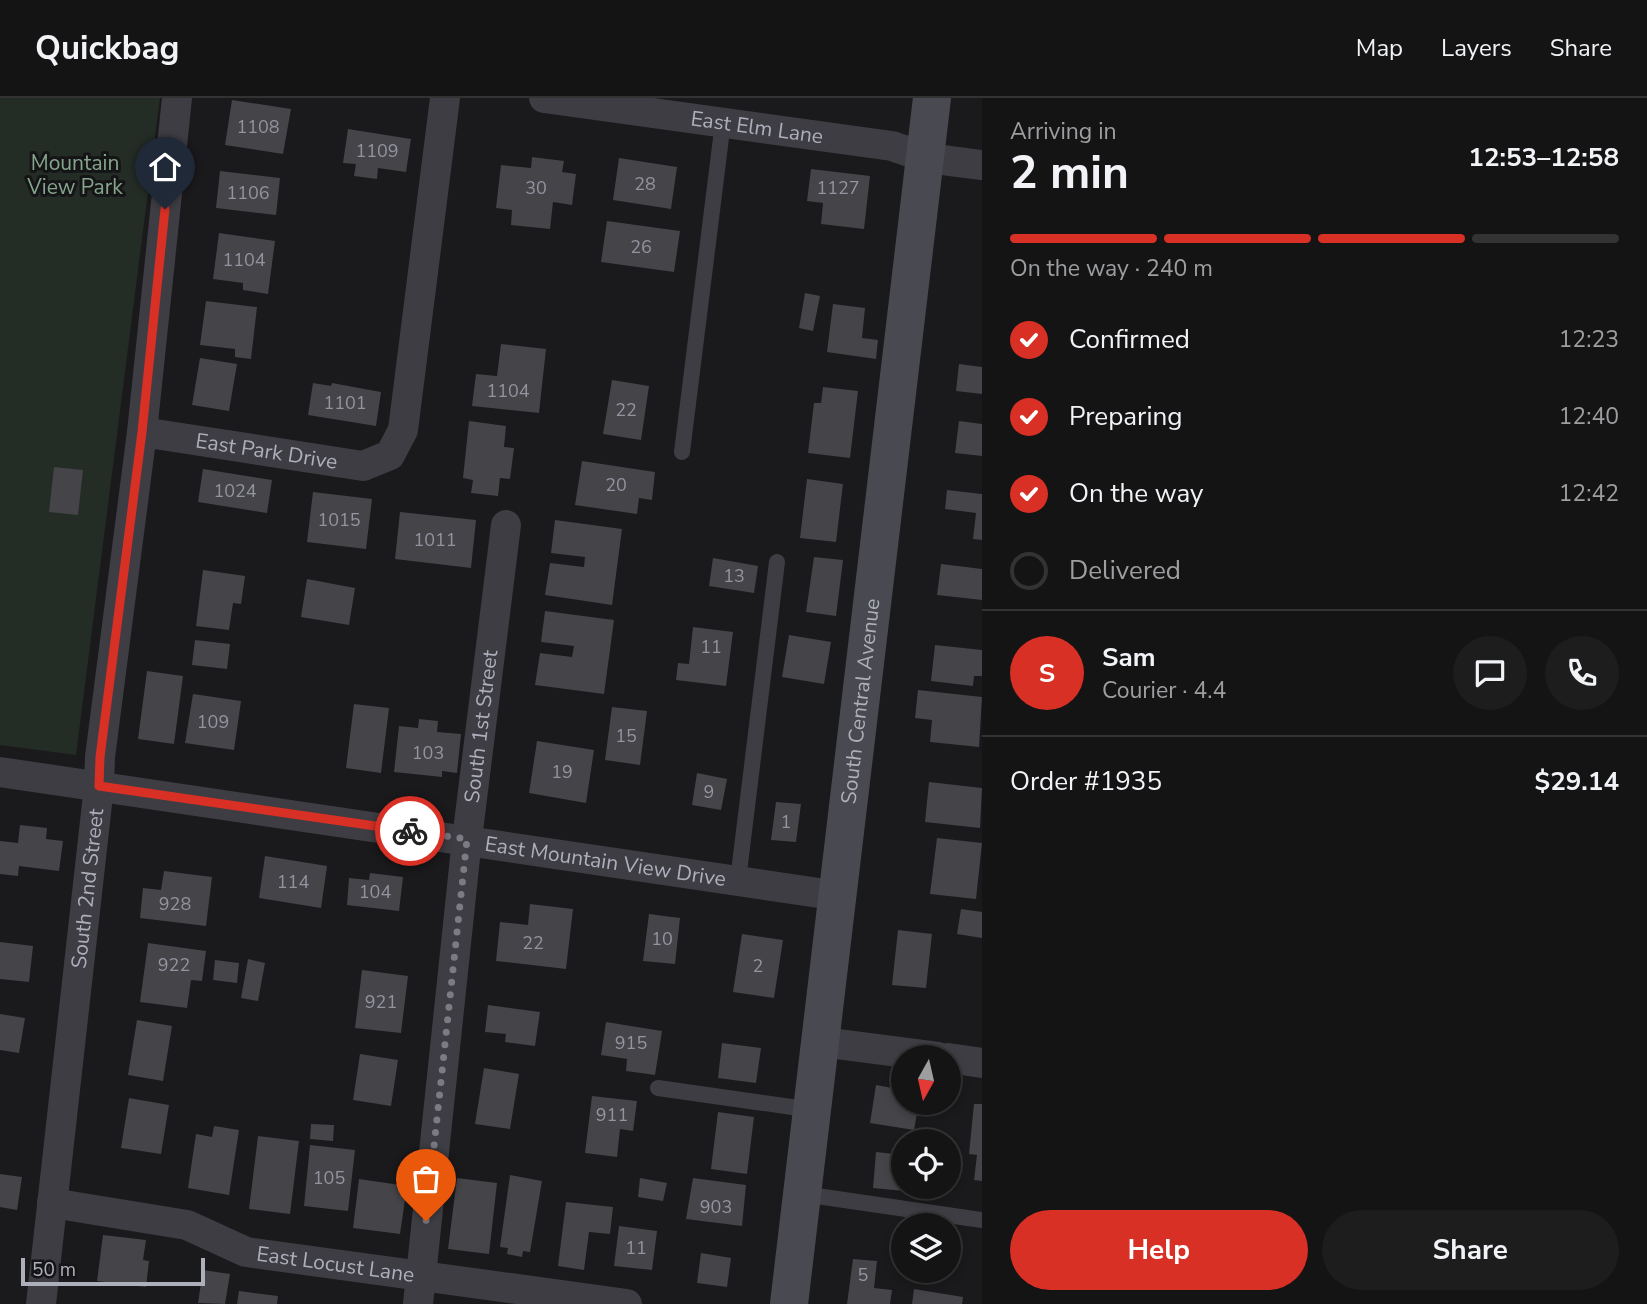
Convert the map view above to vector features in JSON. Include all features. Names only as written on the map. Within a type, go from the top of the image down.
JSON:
[{"type":"street","name":"South 2nd Street","points":[[41,1304],[99,786],[100,757],[142,432],[177,98]]},
{"type":"street","name":"East Park Drive","points":[[142,432],[363,466],[390,455],[403,430],[445,98]]},
{"type":"street","name":"East Elm Lane","points":[[544,98],[892,146],[927,158],[982,165]]},
{"type":"street","name":"South Central Avenue","points":[[789,1304],[932,98]]},
{"type":"street","name":"South 1st Street","points":[[419,1290],[467,839],[506,525]]},
{"type":"street","name":"East Mountain View Drive","points":[[0,772],[839,896]]},
{"type":"street","points":[[822,1042],[891,1051]]},
{"type":"street","points":[[961,1060],[982,1063]]},
{"type":"street","name":"East Locust Lane","points":[[52,1203],[187,1225],[246,1252],[419,1290],[627,1304]]},
{"type":"lane","points":[[682,452],[723,122]]},
{"type":"lane","points":[[738,880],[777,562]]},
{"type":"lane","points":[[658,1088],[813,1110]]},
{"type":"lane","points":[[803,1194],[982,1220]]},
{"type":"green space","name":"Mountain View Park","points":[[0,98],[160,98],[76,755],[0,745]]},
{"type":"building","points":[[232,100],[291,109],[283,154],[225,145]]},
{"type":"building","points":[[348,129],[411,139],[406,172],[378,168],[377,179],[354,176],[356,164],[343,163]]},
{"type":"building","points":[[532,157],[564,161],[562,172],[576,174],[572,205],[553,202],[550,229],[511,225],[512,210],[496,208],[501,165],[531,168]]},
{"type":"building","points":[[619,158],[677,167],[671,209],[613,200]]},
{"type":"building","points":[[811,169],[870,176],[864,229],[821,224],[823,203],[807,201]]},
{"type":"building","points":[[220,171],[280,178],[276,215],[216,208]]},
{"type":"building","points":[[607,221],[680,231],[674,272],[601,262]]},
{"type":"building","points":[[219,233],[275,241],[268,294],[243,290],[243,283],[213,279]]},
{"type":"building","points":[[805,293],[820,296],[813,331],[799,328]]},
{"type":"building","points":[[206,301],[257,307],[251,359],[235,357],[235,349],[200,345]]},
{"type":"building","points":[[833,304],[865,308],[862,338],[878,340],[876,359],[827,352]]},
{"type":"building","points":[[501,344],[546,349],[539,413],[472,406],[476,374],[497,376]]},
{"type":"building","points":[[200,358],[237,364],[229,411],[192,405]]},
{"type":"building","points":[[959,364],[982,367],[982,394],[956,391]]},
{"type":"building","points":[[612,380],[649,386],[641,440],[603,434]]},
{"type":"building","points":[[313,383],[331,386],[332,383],[381,392],[376,426],[308,415]]},
{"type":"building","points":[[823,387],[858,391],[850,458],[808,453],[814,403],[821,403]]},
{"type":"building","points":[[469,421],[506,426],[504,447],[514,448],[510,479],[500,478],[498,496],[471,493],[473,480],[463,478]]},
{"type":"building","points":[[959,421],[982,424],[982,456],[955,453]]},
{"type":"building","points":[[582,461],[655,472],[652,500],[639,498],[637,514],[575,505]]},
{"type":"building","points":[[54,467],[83,470],[78,515],[49,512]]},
{"type":"building","points":[[203,469],[272,480],[267,513],[198,502]]},
{"type":"building","points":[[807,479],[843,484],[836,542],[800,538]]},
{"type":"building","points":[[947,490],[982,494],[982,540],[973,539],[976,513],[945,509]]},
{"type":"building","points":[[313,492],[372,499],[366,549],[307,542]]},
{"type":"building","points":[[400,512],[476,520],[471,568],[395,559]]},
{"type":"building","points":[[555,520],[622,529],[612,605],[545,595],[550,563],[584,567],[585,557],[551,553]]},
{"type":"building","points":[[814,557],[843,560],[836,616],[806,612]]},
{"type":"building","points":[[713,558],[758,566],[754,593],[709,586]]},
{"type":"building","points":[[941,564],[982,569],[982,600],[937,595]]},
{"type":"building","points":[[203,570],[245,576],[241,604],[233,603],[229,630],[196,626]]},
{"type":"building","points":[[307,579],[355,588],[349,625],[301,617]]},
{"type":"building","points":[[545,611],[614,620],[604,694],[535,685],[540,653],[572,657],[574,646],[541,642]]},
{"type":"building","points":[[693,627],[733,632],[726,686],[676,680],[678,663],[689,664]]},
{"type":"building","points":[[789,635],[831,642],[824,684],[782,677]]},
{"type":"building","points":[[195,640],[230,644],[227,669],[192,665]]},
{"type":"building","points":[[935,645],[982,650],[982,676],[974,676],[973,686],[931,681]]},
{"type":"building","points":[[147,671],[183,676],[174,744],[138,739]]},
{"type":"building","points":[[918,690],[982,697],[979,747],[930,742],[932,720],[915,718]]},
{"type":"building","points":[[193,694],[241,701],[234,750],[185,743]]},
{"type":"building","points":[[354,704],[389,708],[381,773],[346,768]]},
{"type":"building","points":[[612,707],[647,711],[640,765],[605,760]]},
{"type":"building","points":[[419,719],[438,721],[437,732],[461,734],[457,773],[442,771],[442,777],[394,772],[399,726],[418,728]]},
{"type":"building","points":[[537,741],[594,750],[586,803],[529,793]]},
{"type":"building","points":[[697,773],[727,779],[721,810],[692,805]]},
{"type":"building","points":[[929,782],[982,788],[980,828],[925,822]]},
{"type":"building","points":[[776,802],[801,804],[796,842],[771,840]]},
{"type":"building","points":[[20,825],[47,828],[46,839],[63,841],[59,871],[19,866],[18,876],[0,874],[0,841],[18,843]]},
{"type":"building","points":[[937,838],[982,843],[976,899],[930,894]]},
{"type":"building","points":[[265,856],[327,866],[321,908],[259,898]]},
{"type":"building","points":[[164,871],[212,877],[206,926],[140,918],[143,888],[161,890]]},
{"type":"building","points":[[370,873],[403,877],[399,911],[347,905],[349,878],[369,880]]},
{"type":"building","points":[[530,904],[573,909],[566,969],[496,961],[500,922],[528,925]]},
{"type":"building","points":[[961,909],[982,912],[982,938],[957,934]]},
{"type":"building","points":[[649,914],[680,918],[675,964],[643,961]]},
{"type":"building","points":[[898,930],[932,934],[926,988],[892,985]]},
{"type":"building","points":[[742,934],[783,940],[774,998],[733,992]]},
{"type":"building","points":[[0,942],[33,946],[29,982],[0,979]]},
{"type":"building","points":[[148,943],[206,951],[202,981],[191,980],[187,1008],[140,1002]]},
{"type":"building","points":[[248,959],[265,963],[258,1001],[241,998]]},
{"type":"building","points":[[215,960],[239,963],[237,983],[213,980]]},
{"type":"building","points":[[362,970],[408,976],[401,1033],[355,1028]]},
{"type":"building","points":[[488,1005],[540,1012],[535,1046],[505,1042],[506,1034],[485,1032]]},
{"type":"building","points":[[0,1014],[25,1018],[19,1053],[0,1050]]},
{"type":"building","points":[[137,1020],[172,1026],[163,1081],[128,1075]]},
{"type":"building","points":[[606,1022],[662,1031],[655,1075],[626,1071],[627,1059],[601,1055]]},
{"type":"building","points":[[722,1043],[761,1048],[756,1083],[718,1078]]},
{"type":"building","points":[[360,1054],[398,1060],[391,1106],[353,1100]]},
{"type":"building","points":[[484,1068],[519,1074],[510,1129],[475,1124]]},
{"type":"building","points":[[876,1085],[891,1088],[891,1115],[917,1115],[914,1129],[870,1123]]},
{"type":"building","points":[[592,1096],[637,1101],[633,1131],[620,1129],[617,1157],[585,1153]]},
{"type":"building","points":[[129,1098],[169,1105],[161,1154],[121,1148]]},
{"type":"building","points":[[974,1104],[982,1104],[982,1181],[974,1180],[977,1155],[969,1154]]},
{"type":"building","points":[[718,1112],[754,1117],[747,1174],[711,1169]]},
{"type":"building","points":[[311,1124],[334,1125],[333,1141],[310,1139]]},
{"type":"building","points":[[214,1126],[239,1130],[229,1195],[188,1188],[196,1134],[212,1137]]},
{"type":"building","points":[[258,1136],[299,1141],[290,1214],[249,1209]]},
{"type":"building","points":[[310,1145],[355,1150],[348,1211],[304,1206]]},
{"type":"building","points":[[876,1152],[891,1154],[891,1190],[873,1188]]},
{"type":"building","points":[[0,1174],[22,1177],[17,1210],[0,1207]]},
{"type":"building","points":[[510,1175],[542,1181],[530,1252],[523,1251],[522,1257],[507,1254],[508,1248],[500,1247]]},
{"type":"building","points":[[457,1178],[497,1183],[489,1254],[448,1249]]},
{"type":"building","points":[[640,1178],[667,1183],[663,1201],[638,1197]]},
{"type":"building","points":[[693,1178],[746,1185],[742,1226],[686,1219]]},
{"type":"building","points":[[359,1179],[407,1186],[400,1234],[353,1228]]},
{"type":"building","points":[[566,1202],[613,1207],[610,1234],[589,1232],[584,1270],[558,1266]]},
{"type":"building","points":[[619,1226],[657,1231],[652,1270],[614,1266]]},
{"type":"building","points":[[103,1235],[146,1240],[143,1260],[149,1261],[146,1287],[97,1281]]},
{"type":"building","points":[[701,1253],[731,1258],[727,1287],[697,1283]]},
{"type":"building","points":[[853,1259],[877,1261],[874,1288],[892,1290],[890,1304],[847,1304]]},
{"type":"building","points":[[203,1270],[230,1274],[225,1304],[198,1303]]},
{"type":"building","points":[[914,1289],[963,1297],[962,1304],[912,1304]]},
{"type":"building","points":[[239,1291],[278,1296],[277,1304],[237,1304]]},
{"type":"way so far","points":[[410,831],[467,839],[426,1221]]},
{"type":"route","points":[[165,209],[142,432],[100,757],[99,786],[410,831]]}]
